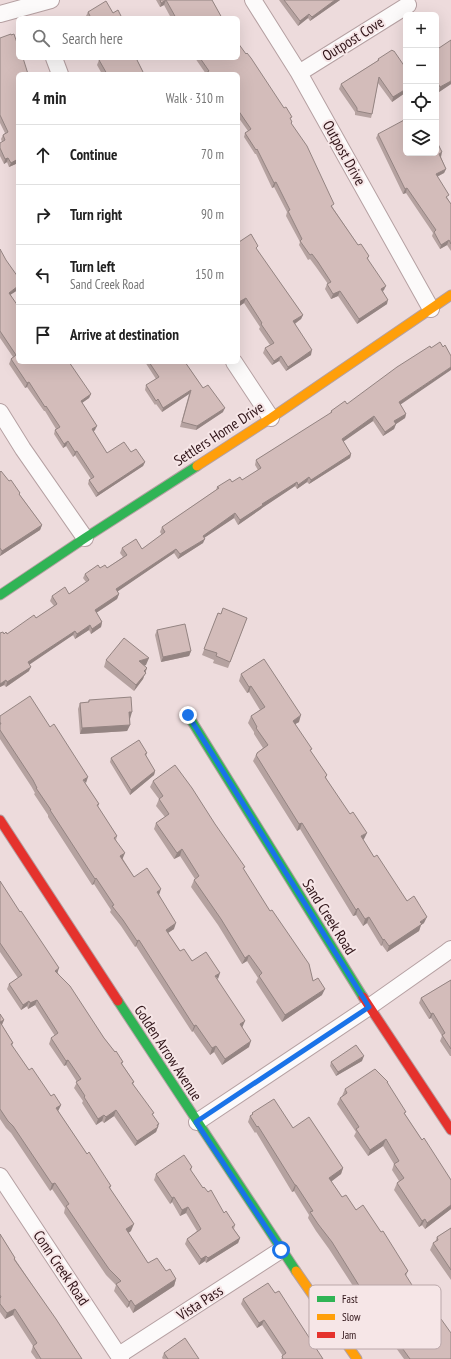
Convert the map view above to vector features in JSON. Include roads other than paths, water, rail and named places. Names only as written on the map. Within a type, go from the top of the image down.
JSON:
[{"type":"street","name":"Outpost Drive","points":[[254,0],[299,73],[431,309]]},
{"type":"street","name":"Outpost Cove","points":[[299,73],[408,5]]},
{"type":"street","points":[[0,14],[42,6]]},
{"type":"street","points":[[55,60],[59,72]]},
{"type":"street","name":"Settlers Home Drive","points":[[0,595],[270,418],[451,295]]},
{"type":"street","points":[[235,364],[270,418]]},
{"type":"street","points":[[0,412],[23,449],[85,538]]},
{"type":"street","name":"Sand Creek Road","points":[[188,715],[369,1007],[451,1130]]},
{"type":"street","name":"Golden Arrow Avenue","points":[[2,828],[309,1291]]},
{"type":"street","points":[[196,1122],[369,1007],[451,948]]},
{"type":"street","name":"Conn Creek Road","points":[[0,1176],[120,1357]]},
{"type":"street","name":"Vista Pass","points":[[120,1357],[281,1250]]},
{"type":"street","name":"Golden Arrow Avenue","points":[[349,1349],[356,1359]]}]
